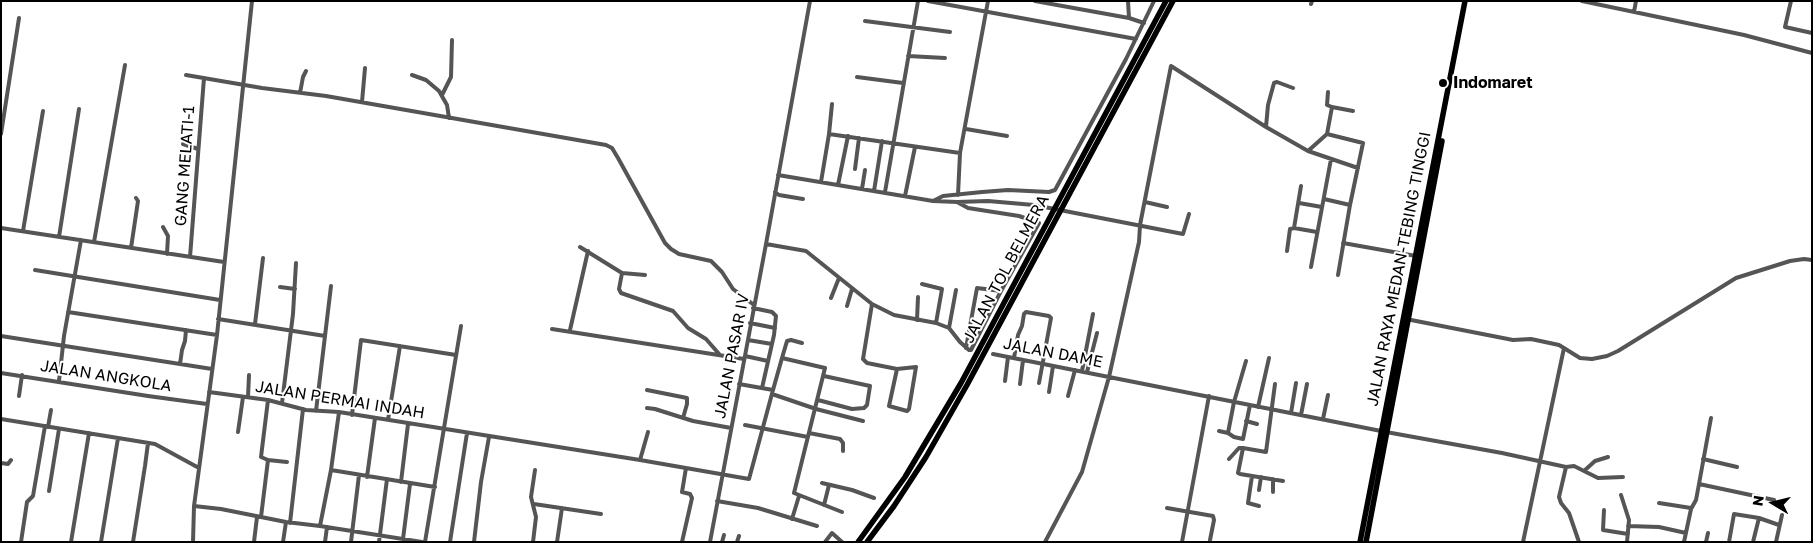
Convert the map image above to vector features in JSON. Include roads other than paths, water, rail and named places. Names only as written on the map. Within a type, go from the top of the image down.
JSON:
[{"type":"highway","name":"JALAN TOL BELMERA","points":[[858,542],[905,477],[956,391],[1166,1]]},
{"type":"highway","name":"JALAN TOL BELMERA","points":[[867,542],[926,457],[1173,1]]},
{"type":"highway","name":"JALAN RAYA MEDAN-TEBING TINGGI","points":[[1406,319],[1416,256],[1466,1]]},
{"type":"highway","name":"JALAN RAYA MEDAN-TEBING TINGGI","points":[[1360,542],[1384,432],[1466,1]]},
{"type":"highway","name":"JALAN RAYA MEDAN-TEBING TINGGI","points":[[1366,542],[1384,432]]},
{"type":"street","points":[[193,542],[194,506],[217,335],[252,1]]},
{"type":"street","name":"JALAN PASAR IV","points":[[710,542],[810,1]]},
{"type":"street","points":[[885,192],[918,1]]},
{"type":"street","points":[[928,1],[985,13],[1136,39]]},
{"type":"street","points":[[958,195],[960,154],[988,1]]},
{"type":"street","points":[[1035,1],[1129,18],[1144,23]]},
{"type":"street","points":[[1128,1],[1129,18]]},
{"type":"street","points":[[933,201],[938,198],[958,195],[1008,190],[1049,192],[1055,190],[1136,39],[1154,1]]},
{"type":"street","points":[[1582,1],[1744,35],[1812,53]]},
{"type":"street","points":[[1634,12],[1636,1]]},
{"type":"street","points":[[1791,1],[1784,27],[1812,33]]},
{"type":"street","points":[[1,134],[19,18]]},
{"type":"street","points":[[865,21],[950,32]]},
{"type":"street","points":[[442,95],[450,83],[452,40]]},
{"type":"street","points":[[908,56],[945,58]]},
{"type":"street","points":[[94,242],[125,65]]},
{"type":"street","points":[[1046,542],[1082,472],[1109,376],[1137,252],[1140,225],[1170,66],[1266,127],[1308,151],[1358,168]]},
{"type":"street","points":[[362,102],[365,68]]},
{"type":"street","points":[[300,93],[303,76],[306,71]]},
{"type":"street","points":[[186,75],[362,102],[610,146],[622,164],[665,243],[679,254],[711,261],[722,272],[733,289],[754,307],[775,314],[775,328],[762,388]]},
{"type":"street","points":[[412,75],[433,85],[442,95],[448,105],[449,118]]},
{"type":"street","points":[[857,77],[903,83]]},
{"type":"street","name":"GANG MELATI-1","points":[[190,257],[204,78]]},
{"type":"street","points":[[1266,127],[1268,104],[1274,83],[1277,82],[1293,88]]},
{"type":"street","points":[[1328,92],[1327,105],[1353,111]]},
{"type":"street","points":[[821,182],[832,104]]},
{"type":"street","points":[[1308,151],[1327,134],[1332,107]]},
{"type":"street","points":[[59,236],[79,109]]},
{"type":"street","points":[[22,231],[44,111]]},
{"type":"street","points":[[966,129],[1007,136]]},
{"type":"street","points":[[829,134],[960,154]]},
{"type":"street","points":[[1327,134],[1363,143],[1338,275]]},
{"type":"street","points":[[838,185],[848,136]]},
{"type":"street","points":[[854,169],[859,138]]},
{"type":"street","points":[[874,190],[882,141]]},
{"type":"street","points":[[184,144],[198,149]]},
{"type":"street","points":[[905,196],[915,147]]},
{"type":"street","points":[[1311,267],[1332,159]]},
{"type":"street","points":[[862,189],[865,170]]},
{"type":"street","points":[[778,174],[933,201],[995,201],[1040,206],[1184,234],[1189,214]]},
{"type":"street","points":[[1294,228],[1301,186]]},
{"type":"street","points":[[775,192],[780,195],[803,199]]},
{"type":"street","points":[[131,248],[138,202],[136,198]]},
{"type":"street","points":[[1324,199],[1350,205]]},
{"type":"street","points":[[766,244],[806,251],[872,304],[894,315],[936,323],[949,328],[966,348],[971,350],[1001,291],[1039,224],[1019,216],[968,208],[957,202]]},
{"type":"street","points":[[1145,202],[1166,207]]},
{"type":"street","points":[[1298,203],[1322,207]]},
{"type":"street","points":[[163,226],[168,236],[167,254]]},
{"type":"street","points":[[1,228],[224,262]]},
{"type":"street","points":[[1287,251],[1290,229],[1317,232]]},
{"type":"street","points":[[59,381],[80,240]]},
{"type":"street","points":[[1344,243],[1416,256]]},
{"type":"street","points":[[580,247],[622,273],[645,275]]},
{"type":"street","points":[[570,330],[588,251]]},
{"type":"street","points":[[255,324],[264,258]]},
{"type":"street","points":[[1406,319],[1513,340],[1531,339],[1559,345],[1586,359],[1607,356],[1736,278],[1790,261],[1812,260]]},
{"type":"street","points":[[282,403],[296,263]]},
{"type":"street","points":[[35,270],[220,300]]},
{"type":"street","points":[[622,273],[620,293],[673,311],[688,328],[706,339],[720,355]]},
{"type":"street","points":[[831,298],[839,278]]},
{"type":"street","points":[[922,284],[942,289],[936,323]]},
{"type":"street","points":[[316,411],[331,286]]},
{"type":"street","points":[[280,287],[294,289]]},
{"type":"street","points":[[966,348],[977,288],[1001,291]]},
{"type":"street","points":[[847,306],[852,289]]},
{"type":"street","points":[[949,328],[956,290]]},
{"type":"street","points":[[917,320],[918,297]]},
{"type":"street","points":[[872,304],[863,359],[867,363],[897,369],[916,368],[909,409],[907,411],[889,406],[897,369]]},
{"type":"street","points":[[68,312],[217,335]]},
{"type":"street","points":[[1014,358],[1024,314],[1026,312],[1049,316],[1039,383]]},
{"type":"street","points":[[1082,371],[1093,314]]},
{"type":"street","points":[[218,319],[325,336]]},
{"type":"street","points":[[750,323],[775,328]]},
{"type":"street","points":[[194,506],[221,509],[288,523],[423,542],[461,326]]},
{"type":"street","points":[[552,329],[570,330],[768,361]]},
{"type":"street","points":[[180,364],[186,330]]},
{"type":"street","points":[[1087,372],[1097,333]]},
{"type":"street","points":[[1,336],[212,369]]},
{"type":"street","points":[[352,415],[360,342],[363,340],[456,355]]},
{"type":"street","points":[[748,340],[772,344]]},
{"type":"street","points":[[764,428],[787,341],[791,340],[802,344]]},
{"type":"street","points":[[388,420],[400,346]]},
{"type":"street","points":[[1523,542],[1564,348]]},
{"type":"street","name":"JALAN DAME","points":[[993,354],[1384,432],[1566,466],[1572,465],[1599,478],[1624,476]]},
{"type":"street","points":[[1004,381],[1008,357]]},
{"type":"street","points":[[782,358],[824,367],[824,376],[794,493],[842,512]]},
{"type":"street","points":[[1258,407],[1269,358]]},
{"type":"street","points":[[1020,384],[1023,360]]},
{"type":"street","points":[[1228,433],[1234,402],[1246,361]]},
{"type":"street","points":[[1048,392],[1053,366]]},
{"type":"street","points":[[1068,396],[1075,370]]},
{"type":"street","name":"JALAN ANGKOLA","points":[[1,373],[207,404]]},
{"type":"street","points":[[19,396],[22,375]]},
{"type":"street","points":[[248,397],[250,375]]},
{"type":"street","points":[[818,400],[852,409],[864,408],[867,405],[870,386],[824,376]]},
{"type":"street","points":[[1291,413],[1296,383]]},
{"type":"street","points":[[739,384],[762,388],[816,409],[863,421]]},
{"type":"street","points":[[1229,459],[1239,448],[1266,452],[1275,384]]},
{"type":"street","points":[[1301,415],[1307,384]]},
{"type":"street","points":[[647,390],[687,398],[683,418]]},
{"type":"street","name":"JALAN PERMAI INDAH","points":[[209,392],[268,400],[302,409],[339,412],[749,479],[764,428]]},
{"type":"street","points":[[1323,419],[1328,395]]},
{"type":"street","points":[[1182,542],[1209,396]]},
{"type":"street","points":[[238,432],[242,397]]},
{"type":"street","points":[[268,400],[261,456],[268,460],[287,462]]},
{"type":"street","points":[[1219,431],[1242,439],[1250,405]]},
{"type":"street","points":[[647,408],[655,408],[683,418],[731,428]]},
{"type":"street","points":[[283,542],[288,523],[302,409]]},
{"type":"street","points":[[21,542],[27,502],[33,496],[51,410]]},
{"type":"street","points":[[320,526],[331,470],[339,412]]},
{"type":"street","points":[[367,477],[375,418]]},
{"type":"street","points":[[1684,542],[1692,508],[1696,500],[1711,418]]},
{"type":"street","points":[[1,419],[148,443],[159,446],[200,468]]},
{"type":"street","points":[[1246,422],[1257,424]]},
{"type":"street","points":[[401,482],[408,424]]},
{"type":"street","points":[[745,425],[840,439],[843,443],[843,451]]},
{"type":"street","points":[[49,491],[59,429]]},
{"type":"street","points":[[640,460],[648,432]]},
{"type":"street","points":[[71,542],[89,433]]},
{"type":"street","points":[[450,542],[467,433]]},
{"type":"street","points":[[474,542],[481,482],[489,437]]},
{"type":"street","points":[[101,542],[118,438]]},
{"type":"street","points":[[133,542],[148,443]]},
{"type":"street","points":[[1243,448],[1238,473],[1283,481]]},
{"type":"street","points":[[1584,471],[1595,461],[1608,457]]},
{"type":"street","points":[[1704,459],[1737,467]]},
{"type":"street","points":[[1,463],[8,464],[11,460]]},
{"type":"street","points":[[254,542],[268,460]]},
{"type":"street","points":[[1566,466],[1559,497],[1569,513],[1579,542]]},
{"type":"street","points":[[682,542],[692,498],[690,494],[682,492],[686,468]]},
{"type":"street","points":[[331,470],[434,487]]},
{"type":"street","points":[[533,542],[536,516],[531,497],[535,470]]},
{"type":"street","points":[[352,542],[359,476]]},
{"type":"street","points":[[1252,476],[1248,503],[1259,506]]},
{"type":"street","points":[[1259,490],[1261,477]]},
{"type":"street","points":[[1273,479],[1273,492]]},
{"type":"street","points":[[379,542],[387,480]]},
{"type":"street","points":[[403,539],[410,484]]},
{"type":"street","points":[[822,484],[874,498]]},
{"type":"street","points":[[1699,484],[1774,500]]},
{"type":"street","points":[[824,505],[830,485]]},
{"type":"street","points":[[1621,495],[1629,520],[1627,542]]},
{"type":"street","points":[[792,519],[798,496]]},
{"type":"street","points":[[717,501],[758,508],[817,526]]},
{"type":"street","points":[[1659,503],[1692,508]]},
{"type":"street","points":[[534,504],[601,514]]},
{"type":"street","points":[[557,542],[562,508]]},
{"type":"street","points":[[1167,508],[1213,517],[1210,540]]},
{"type":"street","points":[[1604,510],[1603,530],[1628,534]]},
{"type":"street","points":[[1729,542],[1734,514],[1759,518],[1779,525]]},
{"type":"street","points":[[1776,542],[1782,515]]},
{"type":"street","points":[[1753,542],[1759,518]]},
{"type":"street","points":[[1628,526],[1659,527],[1686,533]]},
{"type":"street","points":[[325,542],[327,527]]},
{"type":"street","points":[[825,542],[832,533],[842,542]]},
{"type":"street","points":[[1706,542],[1708,533]]},
{"type":"street","points":[[722,542],[724,535]]},
{"type":"street","points":[[738,536],[738,542]]},
{"type":"place","name":"Indomaret","points":[[1443,83]]}]
